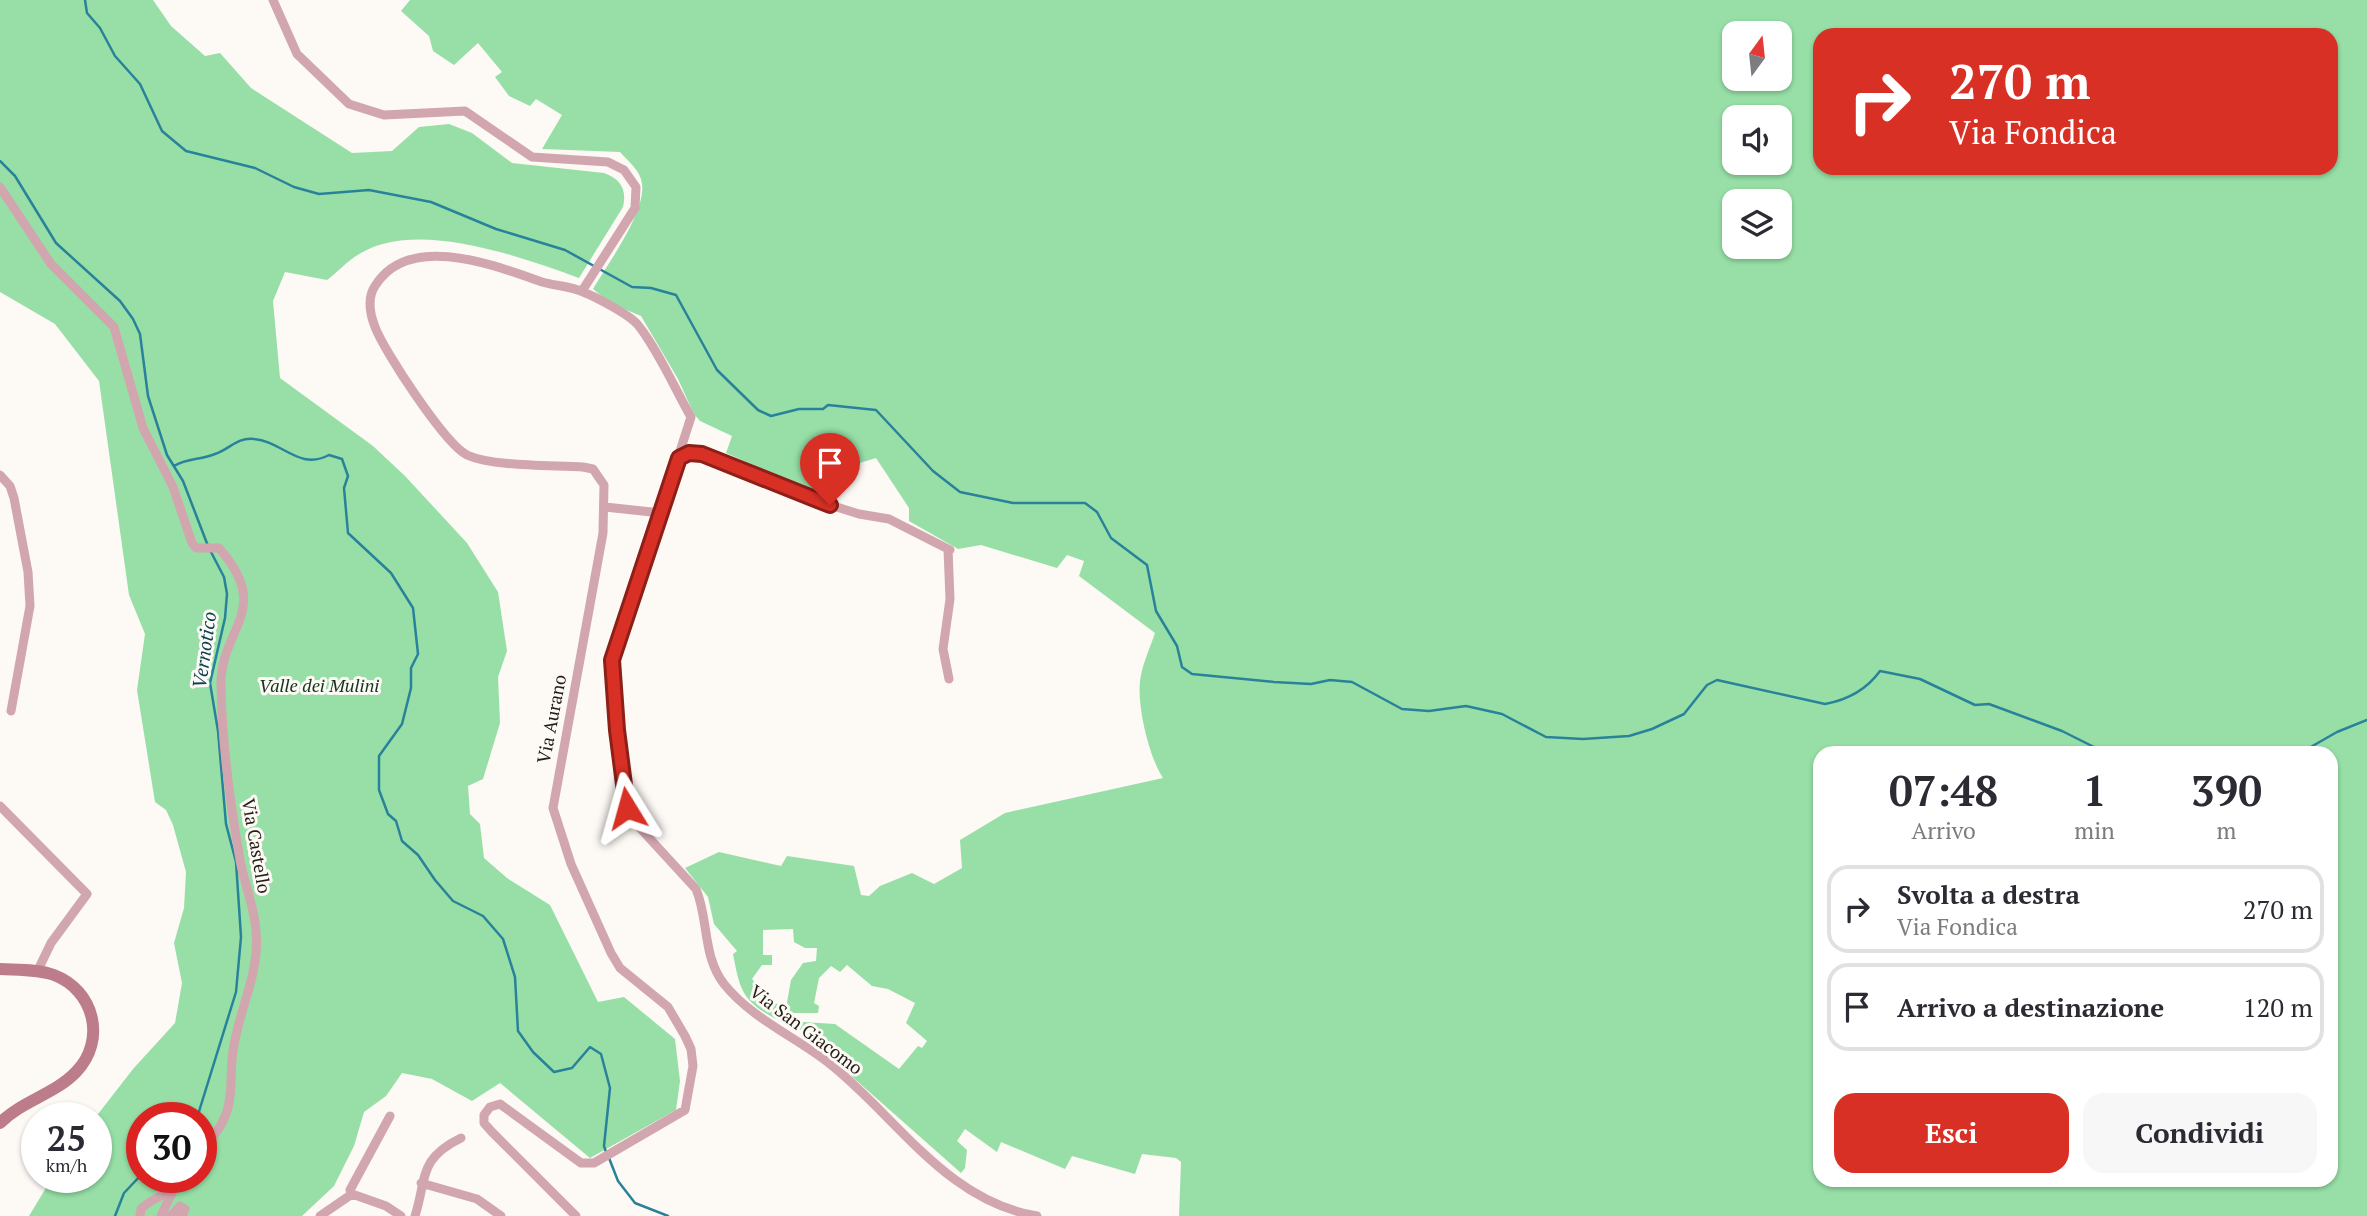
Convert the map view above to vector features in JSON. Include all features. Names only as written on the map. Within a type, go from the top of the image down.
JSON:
[{"type":"main road","points":[[0,969],[50,974],[78,990],[88,1002],[92,1037],[87,1056],[76,1072],[12,1110],[0,1122]]},
{"type":"street","points":[[273,0],[297,54],[349,104],[384,115],[465,111],[532,157],[608,162],[624,170],[636,187],[637,198],[629,217],[582,291]]},
{"type":"street","name":"Via Castello","points":[[0,187],[51,264],[114,327],[143,428],[173,486],[192,543],[202,549],[216,548],[237,576],[245,600],[238,630],[224,664],[221,683],[231,805],[257,933],[251,981],[233,1049],[228,1112],[217,1134]]},
{"type":"street","name":"Via Aurano","points":[[576,1216],[484,1123],[484,1115],[490,1107],[500,1104],[581,1163],[594,1163],[685,1110],[693,1066],[691,1049],[668,1007],[620,968],[611,953],[571,864],[553,808],[603,533],[604,485],[593,470],[490,462],[456,448],[429,414],[376,329],[371,312],[374,286],[392,267],[411,258],[430,256],[505,267],[543,282],[582,291],[637,324],[691,417],[612,660],[626,808]]},
{"type":"street","points":[[679,458],[689,453],[702,454],[779,483],[805,497],[859,514],[889,519],[949,550],[950,599],[943,649],[949,679]]},
{"type":"street","points":[[0,475],[10,486],[13,498],[30,606],[11,711]]},
{"type":"street","points":[[605,507],[661,513]]},
{"type":"street","points":[[0,806],[87,894],[51,943],[37,972]]},
{"type":"street","name":"Via San Giacomo","points":[[626,808],[629,816],[695,889],[701,900],[709,955],[726,986],[757,1015],[839,1072],[955,1181],[991,1204],[1037,1216]]},
{"type":"street","points":[[352,1194],[350,1190],[390,1116]]},
{"type":"street","points":[[415,1216],[422,1191],[421,1182],[429,1161],[461,1138]]},
{"type":"street","points":[[421,1182],[477,1199],[501,1216]]},
{"type":"street","points":[[140,1216],[141,1209],[149,1200],[167,1193]]},
{"type":"street","points":[[161,1216],[172,1193]]},
{"type":"street","points":[[352,1194],[400,1214]]},
{"type":"street","points":[[320,1216],[352,1194]]},
{"type":"street","points":[[170,1216],[180,1206],[185,1209],[182,1216]]},
{"type":"green space","name":"Valle dei Mulini","points":[[0,0],[153,0],[171,26],[205,56],[220,53],[251,88],[352,153],[392,151],[419,127],[449,124],[472,133],[512,163],[604,173],[619,182],[624,195],[623,207],[579,278],[528,260],[469,245],[439,240],[411,240],[384,243],[361,253],[327,280],[285,272],[273,301],[280,378],[373,446],[405,476],[467,543],[498,592],[507,651],[498,677],[500,723],[483,779],[468,786],[470,814],[480,824],[484,858],[507,878],[550,905],[598,1002],[624,997],[675,1039],[680,1081],[676,1110],[590,1158],[500,1083],[472,1101],[432,1079],[402,1073],[386,1096],[364,1112],[354,1146],[334,1186],[302,1216],[29,1216],[43,1193],[112,1193],[112,1102],[107,1102],[175,1023],[182,983],[174,943],[184,908],[186,872],[173,825],[166,810],[155,802],[137,690],[145,634],[129,595],[99,381],[55,324],[0,292]]},
{"type":"green space","points":[[410,0],[2367,0],[2367,1216],[1179,1216],[1181,1162],[1176,1158],[1142,1154],[1135,1174],[1072,1156],[1065,1169],[1001,1142],[997,1152],[965,1129],[957,1141],[967,1150],[965,1168],[961,1173],[814,1043],[810,1035],[786,1021],[835,1024],[899,1069],[918,1046],[922,1048],[927,1041],[906,1023],[915,1003],[888,989],[872,986],[847,965],[840,972],[831,966],[819,978],[814,1003],[819,1006],[818,1013],[793,1013],[786,1008],[791,980],[803,963],[816,961],[817,948],[805,948],[794,942],[793,929],[763,930],[763,955],[772,955],[772,965],[762,965],[752,979],[779,1006],[776,1019],[765,1013],[744,993],[733,954],[737,951],[714,924],[708,897],[685,868],[719,852],[781,866],[787,856],[854,866],[861,895],[869,896],[880,886],[912,873],[934,884],[962,868],[960,840],[1005,813],[1163,778],[1149,745],[1142,717],[1140,691],[1142,669],[1155,633],[1079,576],[1084,561],[1067,555],[1057,568],[981,545],[958,549],[909,521],[909,508],[876,458],[853,465],[812,491],[726,453],[732,436],[700,421],[694,414],[678,379],[641,316],[610,303],[593,289],[638,209],[642,184],[637,171],[620,152],[542,149],[562,115],[536,99],[530,106],[509,96],[495,77],[502,72],[478,43],[454,65],[433,51],[429,36],[401,11]]},
{"type":"waterway","points":[[85,0],[87,13],[100,28],[115,56],[140,84],[162,131],[186,151],[255,168],[294,187],[319,194],[369,190],[431,202],[496,229],[565,250],[632,287],[651,288],[676,295],[717,370],[758,410],[771,416],[799,409],[823,409],[828,405],[876,410],[933,471],[960,492],[1013,503],[1085,503],[1097,512],[1111,538],[1147,565],[1156,611],[1177,646],[1182,667],[1192,674],[1311,684],[1330,680],[1352,682],[1402,709],[1429,711],[1466,706],[1502,714],[1546,737],[1583,739],[1629,736],[1652,729],[1684,714],[1707,685],[1717,680],[1825,704],[1856,693],[1880,671],[1920,679],[1975,705],[1989,704],[2062,731],[2092,746]]},
{"type":"waterway","name":"Vernotico","points":[[0,161],[15,176],[56,243],[120,301],[133,319],[140,334],[148,396],[167,455],[183,481],[208,546]]},
{"type":"waterway","points":[[174,466],[215,454],[248,439],[264,441],[309,460],[329,455],[342,459],[348,476],[344,488],[348,533],[391,573],[413,608],[418,654],[411,668],[411,688],[402,724],[379,756],[379,790],[388,814],[396,821],[402,841],[418,855],[453,901],[483,916],[503,939],[515,977],[518,1031],[533,1052],[554,1072],[572,1068],[590,1047],[601,1054],[610,1088],[604,1146],[606,1152]]},
{"type":"waterway","name":"Vernotico","points":[[202,1102],[236,992],[241,937],[236,862],[226,824],[218,731],[210,683],[225,618],[227,594],[224,577],[211,552]]},
{"type":"waterway","points":[[2312,746],[2367,720]]},
{"type":"waterway","points":[[609,1158],[618,1181],[635,1203],[668,1216]]},
{"type":"waterway","name":"Vernotico","points":[[115,1216],[126,1191]]},
{"type":"route","points":[[627,808],[612,660],[679,458],[689,453],[702,454],[830,505]]}]
